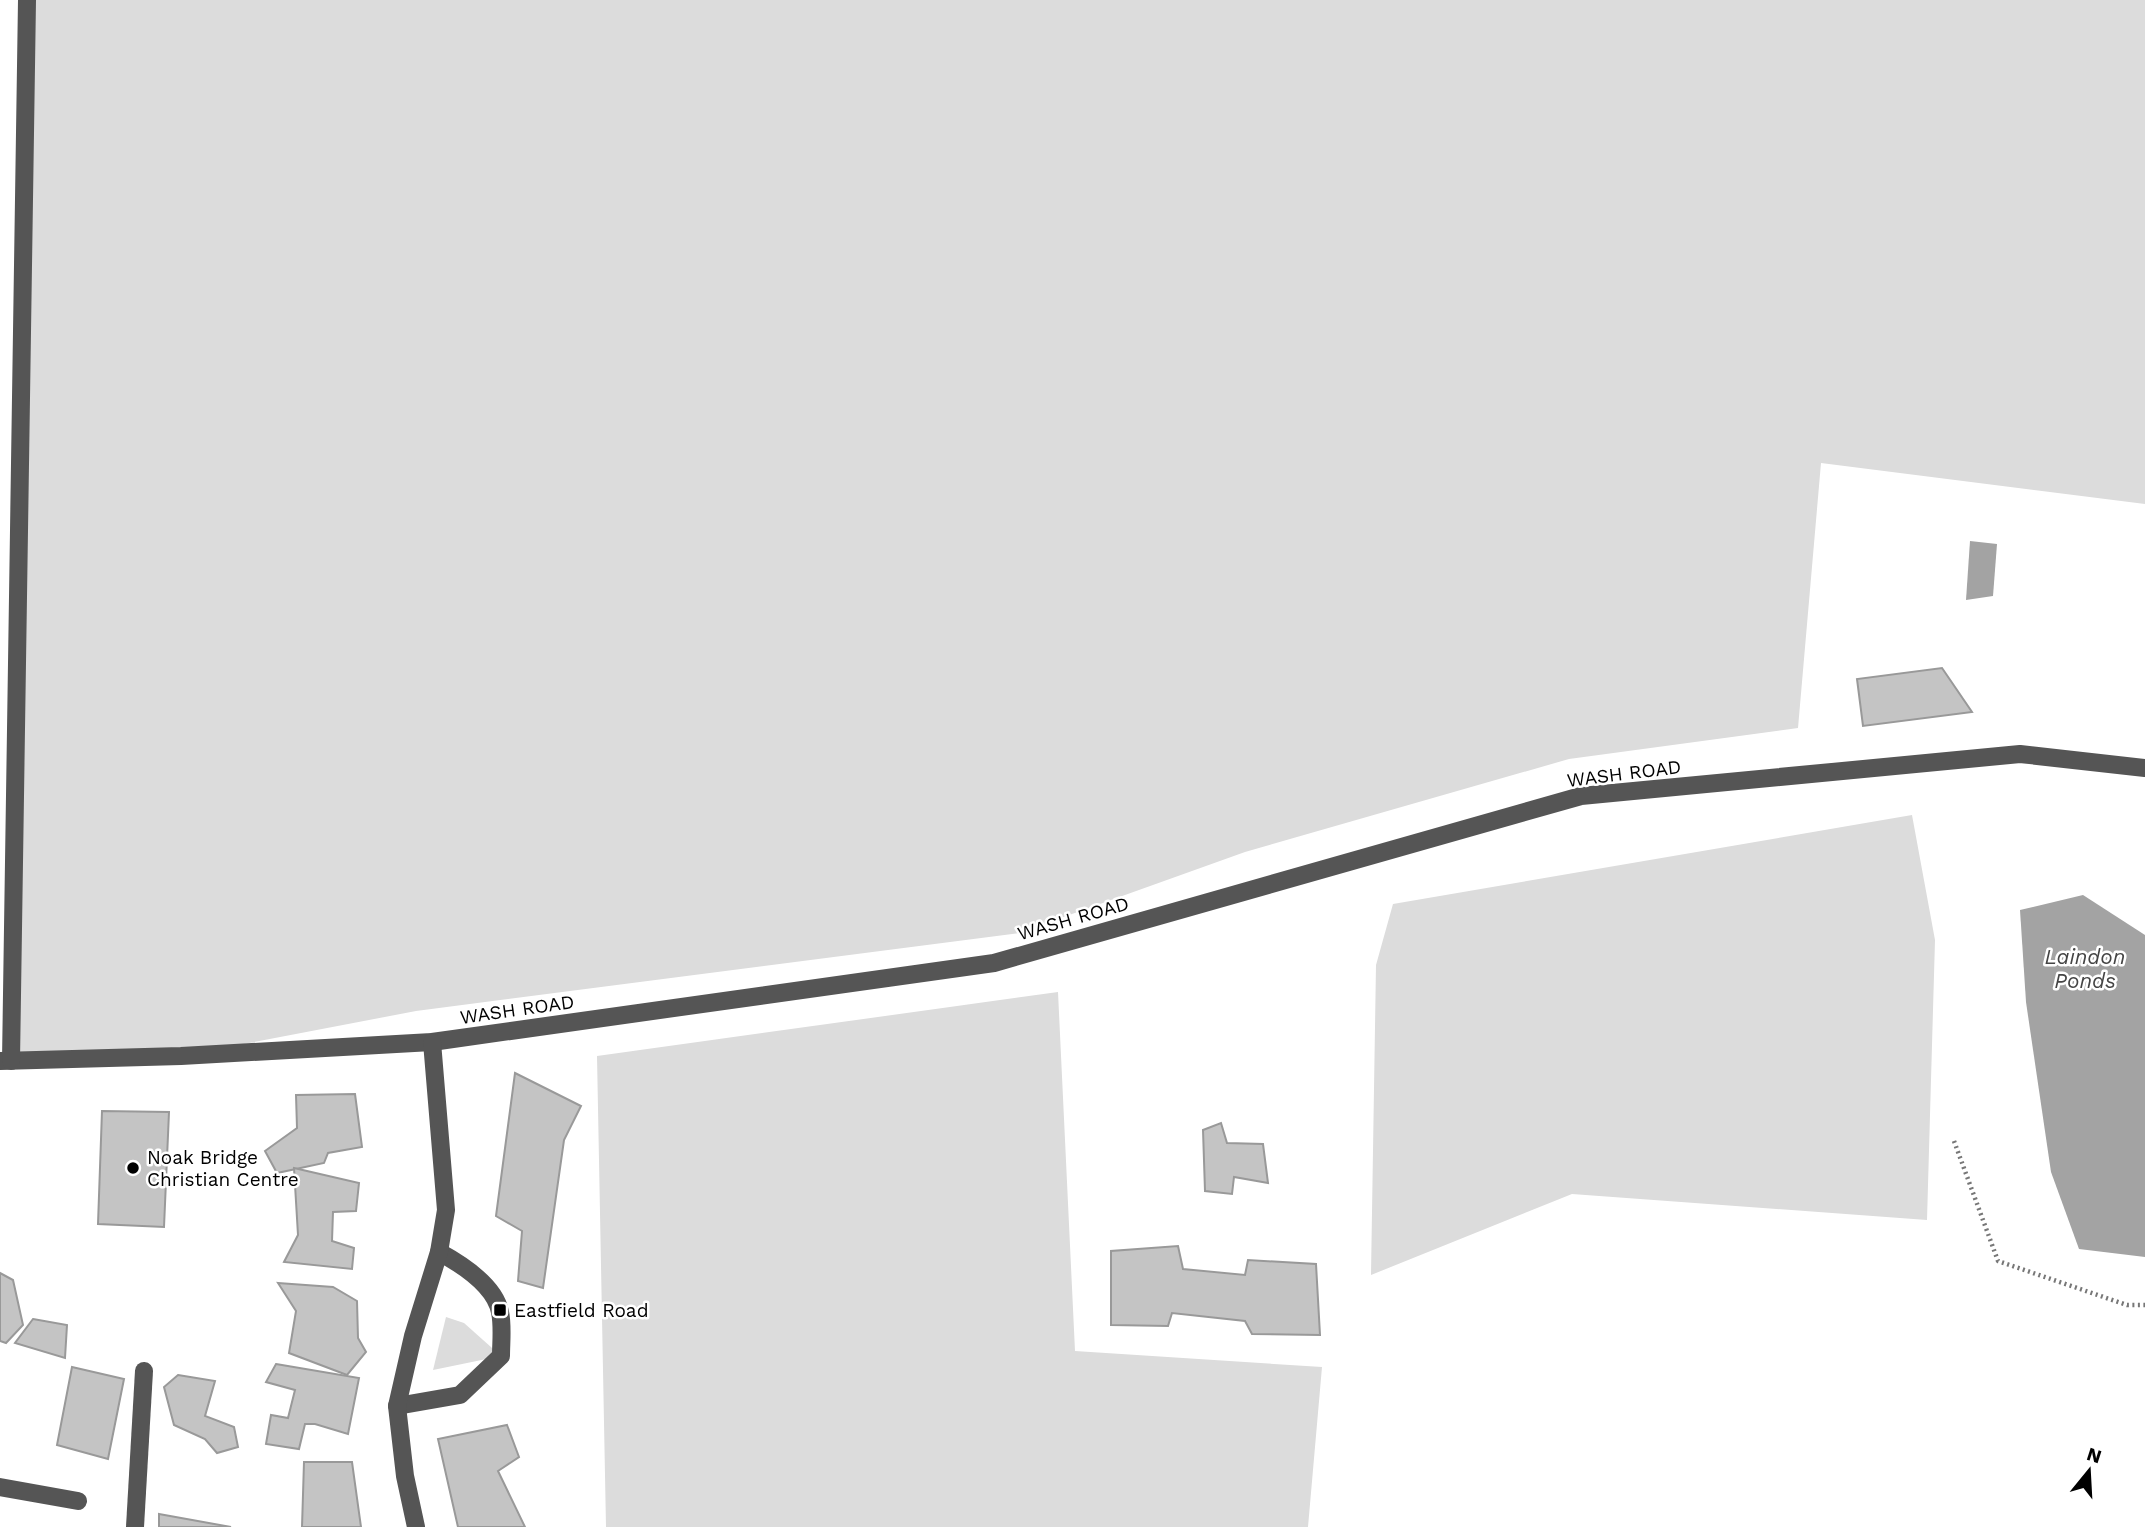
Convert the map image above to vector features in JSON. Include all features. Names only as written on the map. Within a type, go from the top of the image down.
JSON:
[{"type":"street","points":[[6,1061],[27,0]]},
{"type":"street","name":"WASH ROAD","points":[[6,1061],[181,1056],[432,1042],[994,963],[1581,796],[2020,754],[2145,768]]},
{"type":"street","points":[[416,1527],[405,1475],[397,1406],[439,1252],[446,1210],[432,1042]]},
{"type":"street","points":[[397,1406],[460,1395],[501,1356],[500,1310],[487,1289],[466,1267],[439,1252]]},
{"type":"street","points":[[135,1527],[144,1371]]},
{"type":"street","points":[[0,1487],[78,1501]]},
{"type":"path","points":[[1954,1141],[1998,1261],[2127,1305],[2145,1305]]},
{"type":"shaded area","points":[[24,0],[2145,0],[2145,504],[1821,463],[1798,728],[1569,759],[1245,852],[1019,933],[416,1011],[181,1056],[11,1061]]},
{"type":"shaded area","points":[[1912,815],[1935,940],[1927,1220],[1572,1194],[1371,1275],[1376,965],[1393,904]]},
{"type":"shaded area","points":[[1058,992],[1075,1351],[1322,1367],[1308,1527],[606,1527],[597,1056]]},
{"type":"shaded area","points":[[446,1317],[464,1323],[501,1356],[433,1370]]},
{"type":"water","points":[[1970,541],[1997,544],[1993,596],[1966,600]]},
{"type":"water","name":"Laindon Ponds","points":[[2083,895],[2145,935],[2145,1257],[2079,1249],[2051,1172],[2026,1002],[2020,910]]},
{"type":"building","points":[[1942,668],[1972,712],[1863,726],[1857,679]]},
{"type":"building","points":[[515,1073],[581,1106],[564,1140],[543,1288],[518,1281],[522,1231],[496,1216]]},
{"type":"building","points":[[355,1094],[362,1147],[328,1153],[324,1163],[277,1173],[265,1151],[297,1128],[296,1095]]},
{"type":"building","name":"Noak Bridge Christian Centre","points":[[102,1111],[169,1112],[164,1227],[98,1224]]},
{"type":"building","points":[[1221,1123],[1227,1143],[1263,1144],[1268,1183],[1234,1177],[1232,1194],[1205,1191],[1203,1130]]},
{"type":"building","points":[[294,1168],[359,1183],[356,1211],[333,1212],[332,1241],[354,1248],[352,1269],[284,1262],[298,1235]]},
{"type":"building","points":[[1178,1246],[1183,1269],[1245,1275],[1248,1260],[1316,1264],[1320,1335],[1252,1334],[1245,1321],[1172,1313],[1168,1326],[1111,1325],[1111,1251]]},
{"type":"building","points":[[0,1273],[13,1280],[23,1325],[6,1343],[0,1341]]},
{"type":"building","points":[[278,1283],[333,1287],[357,1301],[358,1338],[366,1352],[347,1375],[289,1353],[296,1311]]},
{"type":"building","points":[[33,1319],[67,1325],[65,1358],[15,1343]]},
{"type":"building","points":[[276,1364],[359,1378],[348,1434],[315,1424],[305,1424],[299,1449],[266,1444],[271,1415],[288,1418],[295,1390],[266,1382]]},
{"type":"building","points":[[72,1367],[124,1379],[108,1459],[57,1445]]},
{"type":"building","points":[[178,1375],[215,1381],[205,1416],[234,1427],[238,1447],[217,1453],[205,1439],[174,1425],[164,1387]]},
{"type":"building","points":[[507,1425],[519,1457],[498,1471],[525,1527],[458,1527],[438,1439]]},
{"type":"building","points":[[304,1462],[352,1462],[361,1527],[302,1527]]},
{"type":"building","points":[[159,1514],[231,1527],[159,1527]]},
{"type":"place","name":"Noak Bridge Christian Centre","points":[[133,1168]]},
{"type":"place","name":"Eastfield Road","points":[[500,1310]]}]
